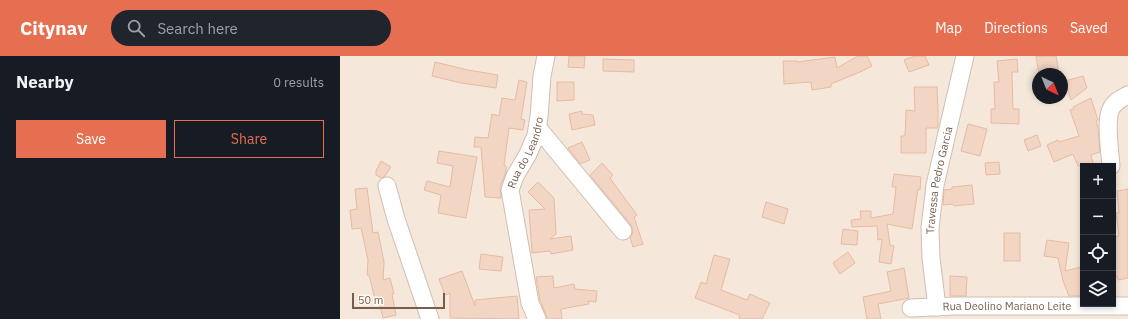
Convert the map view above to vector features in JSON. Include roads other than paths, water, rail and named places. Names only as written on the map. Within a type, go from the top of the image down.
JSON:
[{"type":"street","name":"Rua do Leandro","points":[[537,319],[530,303],[510,190],[515,176],[528,154],[538,128],[542,76],[546,56]]},
{"type":"street","name":"Travessa Pedro Garcia","points":[[937,307],[931,258],[930,228],[935,185],[965,56]]},
{"type":"street","points":[[1111,163],[1108,117],[1112,107],[1128,95]]},
{"type":"street","points":[[538,128],[623,231]]},
{"type":"street","points":[[387,186],[396,219],[430,319]]},
{"type":"street","name":"Rua Deolino Mariano Leite","points":[[911,308],[937,307],[955,313],[1128,306]]}]
